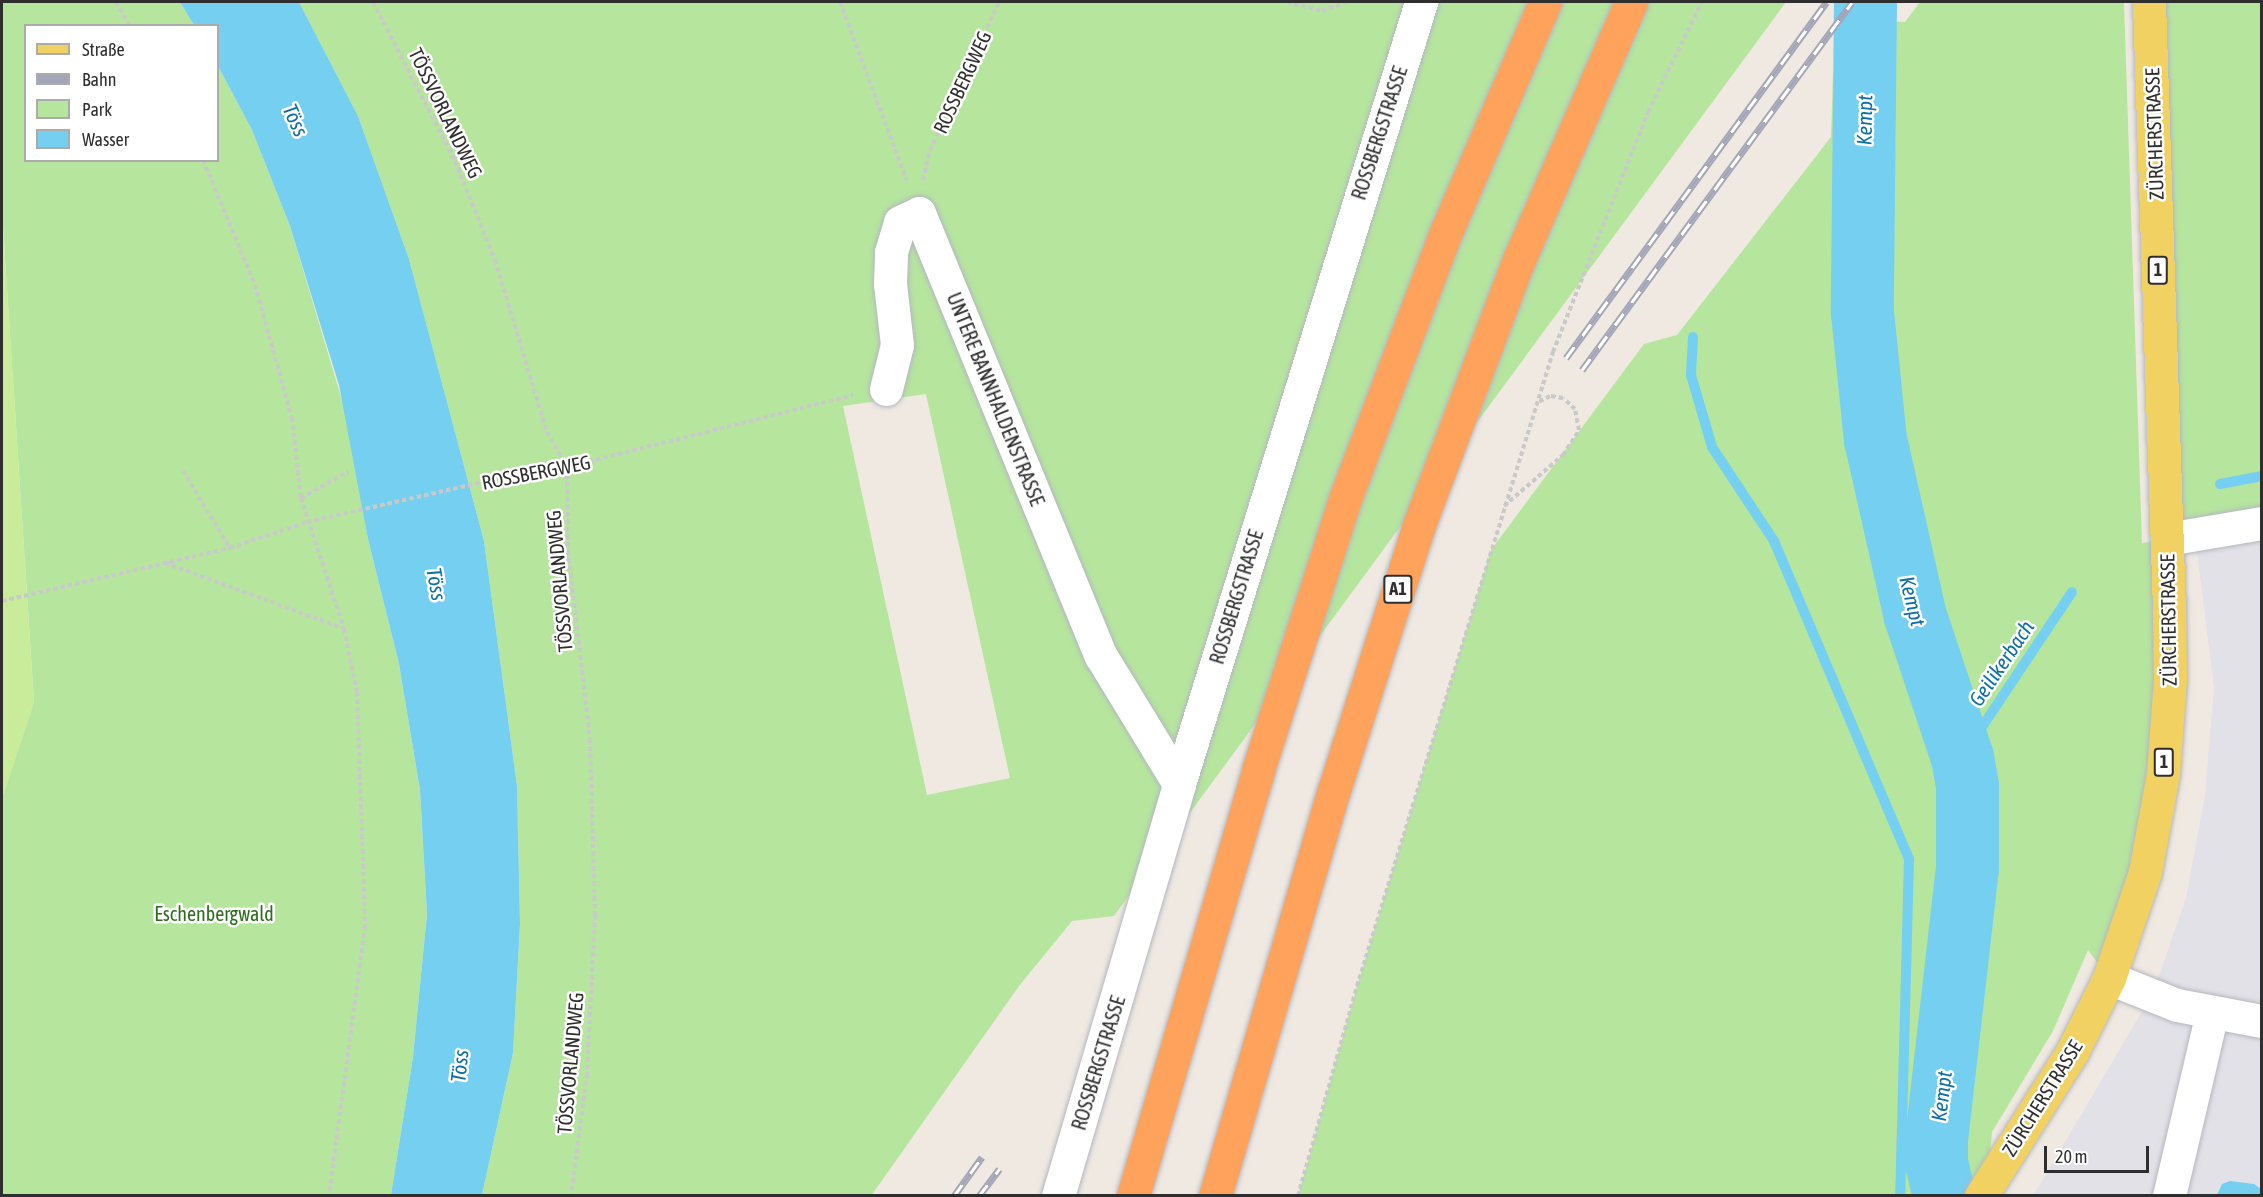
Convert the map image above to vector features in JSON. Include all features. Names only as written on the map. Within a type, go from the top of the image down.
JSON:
[{"type":"highway","points":[[1133,1196],[1258,770],[1345,499],[1446,232],[1545,2]]},
{"type":"highway","name":"A1","points":[[1215,1196],[1333,793],[1419,525],[1518,262],[1631,2]]},
{"type":"main road","name":"ZÜRCHERSTRASSE","points":[[1984,1191],[2072,1052],[2109,978],[2145,872],[2163,774],[2170,678],[2149,2]]},
{"type":"street","name":"ROSSBERGSTRASSE","points":[[1058,1196],[1179,784],[1421,2]]},
{"type":"street","points":[[886,389],[897,345],[890,284],[891,252],[900,222],[919,213]]},
{"type":"street","name":"UNTERE BANNHALDENSTRASSE","points":[[919,213],[1101,656],[1179,784]]},
{"type":"street","points":[[2167,539],[2262,524]]},
{"type":"street","points":[[2109,978],[2138,992],[2212,1013],[2262,1021]]},
{"type":"street","points":[[2169,1196],[2212,1013]]},
{"type":"path","points":[[116,2],[129,24]]},
{"type":"path","name":"TÖSSVORLANDWEG","points":[[374,2],[455,161],[495,260],[547,432],[567,467],[567,551],[590,739],[595,915],[587,1074],[571,1196]]},
{"type":"path","points":[[840,2],[919,213]]},
{"type":"path","name":"ROSSBERGWEG","points":[[925,163],[999,2]]},
{"type":"path","points":[[1287,2],[1322,11],[1347,2]]},
{"type":"path","points":[[1298,1196],[1357,986],[1536,403],[1609,205],[1702,2]]},
{"type":"path","points":[[204,162],[255,285],[292,418],[301,498],[344,628],[357,692],[365,926],[329,1196]]},
{"type":"path","name":"ROSSBERGWEG","points":[[2,601],[230,548],[308,522],[549,467],[567,467],[764,415],[886,389]]},
{"type":"path","points":[[1504,507],[1563,454],[1579,430],[1575,408],[1563,398],[1550,396],[1536,403]]},
{"type":"path","points":[[183,471],[230,548]]},
{"type":"path","points":[[301,498],[348,472]]},
{"type":"path","points":[[165,562],[344,628]]},
{"type":"shaded area","points":[[2261,523],[2261,1195],[2033,1196],[2153,993],[2186,898],[2205,795],[2214,688],[2195,536]]},
{"type":"green space","name":"Eschenbergwald","points":[[2,2],[180,2],[193,24],[24,24],[24,162],[219,162],[219,68],[252,130],[290,226],[347,417],[368,539],[399,664],[420,790],[427,914],[413,1057],[391,1195],[2,1196],[2,798],[34,702],[2,211]]},
{"type":"green space","points":[[299,2],[1786,2],[1114,916],[1072,921],[1019,986],[871,1196],[482,1195],[513,1053],[520,924],[517,786],[484,541],[409,259],[358,116]],"holes":[[[926,394],[1010,778],[927,795],[843,406]]]},
{"type":"green space","points":[[1920,2],[2124,2],[2142,543],[2167,539],[2170,678],[2109,978],[2088,950],[2053,1031],[1992,1132],[1987,1186],[1981,1195],[1298,1196],[1357,986],[1491,550],[1644,344],[1677,335],[1831,137],[1833,74],[1843,74],[1884,21],[1905,22]],"holes":[[[1840,83],[1889,84],[1888,144],[1839,143]]]},
{"type":"green space","points":[[2149,2],[2261,2],[2261,523],[2167,539]]},
{"type":"green space","points":[[2,211],[34,703],[2,798]]},
{"type":"water","name":"Töss","points":[[180,2],[299,2],[358,116],[409,259],[484,541],[517,786],[520,924],[513,1053],[482,1195],[391,1195],[413,1057],[427,914],[420,790],[399,664],[368,539],[339,385],[290,226],[252,130],[219,68],[219,24],[193,24]]},
{"type":"water","points":[[1840,83],[1889,84],[1888,144],[1839,143]]},
{"type":"water","points":[[2230,1181],[2254,1184],[2261,1189],[2261,1195],[2217,1195],[2222,1184]]},
{"type":"waterway","name":"Kempt","points":[[1865,2],[1862,312],[1875,439],[1915,616],[1962,757],[1967,786],[1967,867],[1936,1137],[1936,1162],[1944,1196]]},
{"type":"waterway","points":[[1693,337],[1691,375],[1712,447],[1774,541],[1909,859],[1900,1196]]},
{"type":"waterway","name":"Geilikerbach","points":[[2220,484],[2262,476]]},
{"type":"waterway","name":"Geilikerbach","points":[[1962,757],[2072,592]]},
{"type":"railway","points":[[1566,358],[1827,2]]},
{"type":"railway","points":[[1582,370],[1852,2]]},
{"type":"railway","points":[[954,1196],[982,1157]]},
{"type":"railway","points":[[979,1196],[999,1169]]}]
